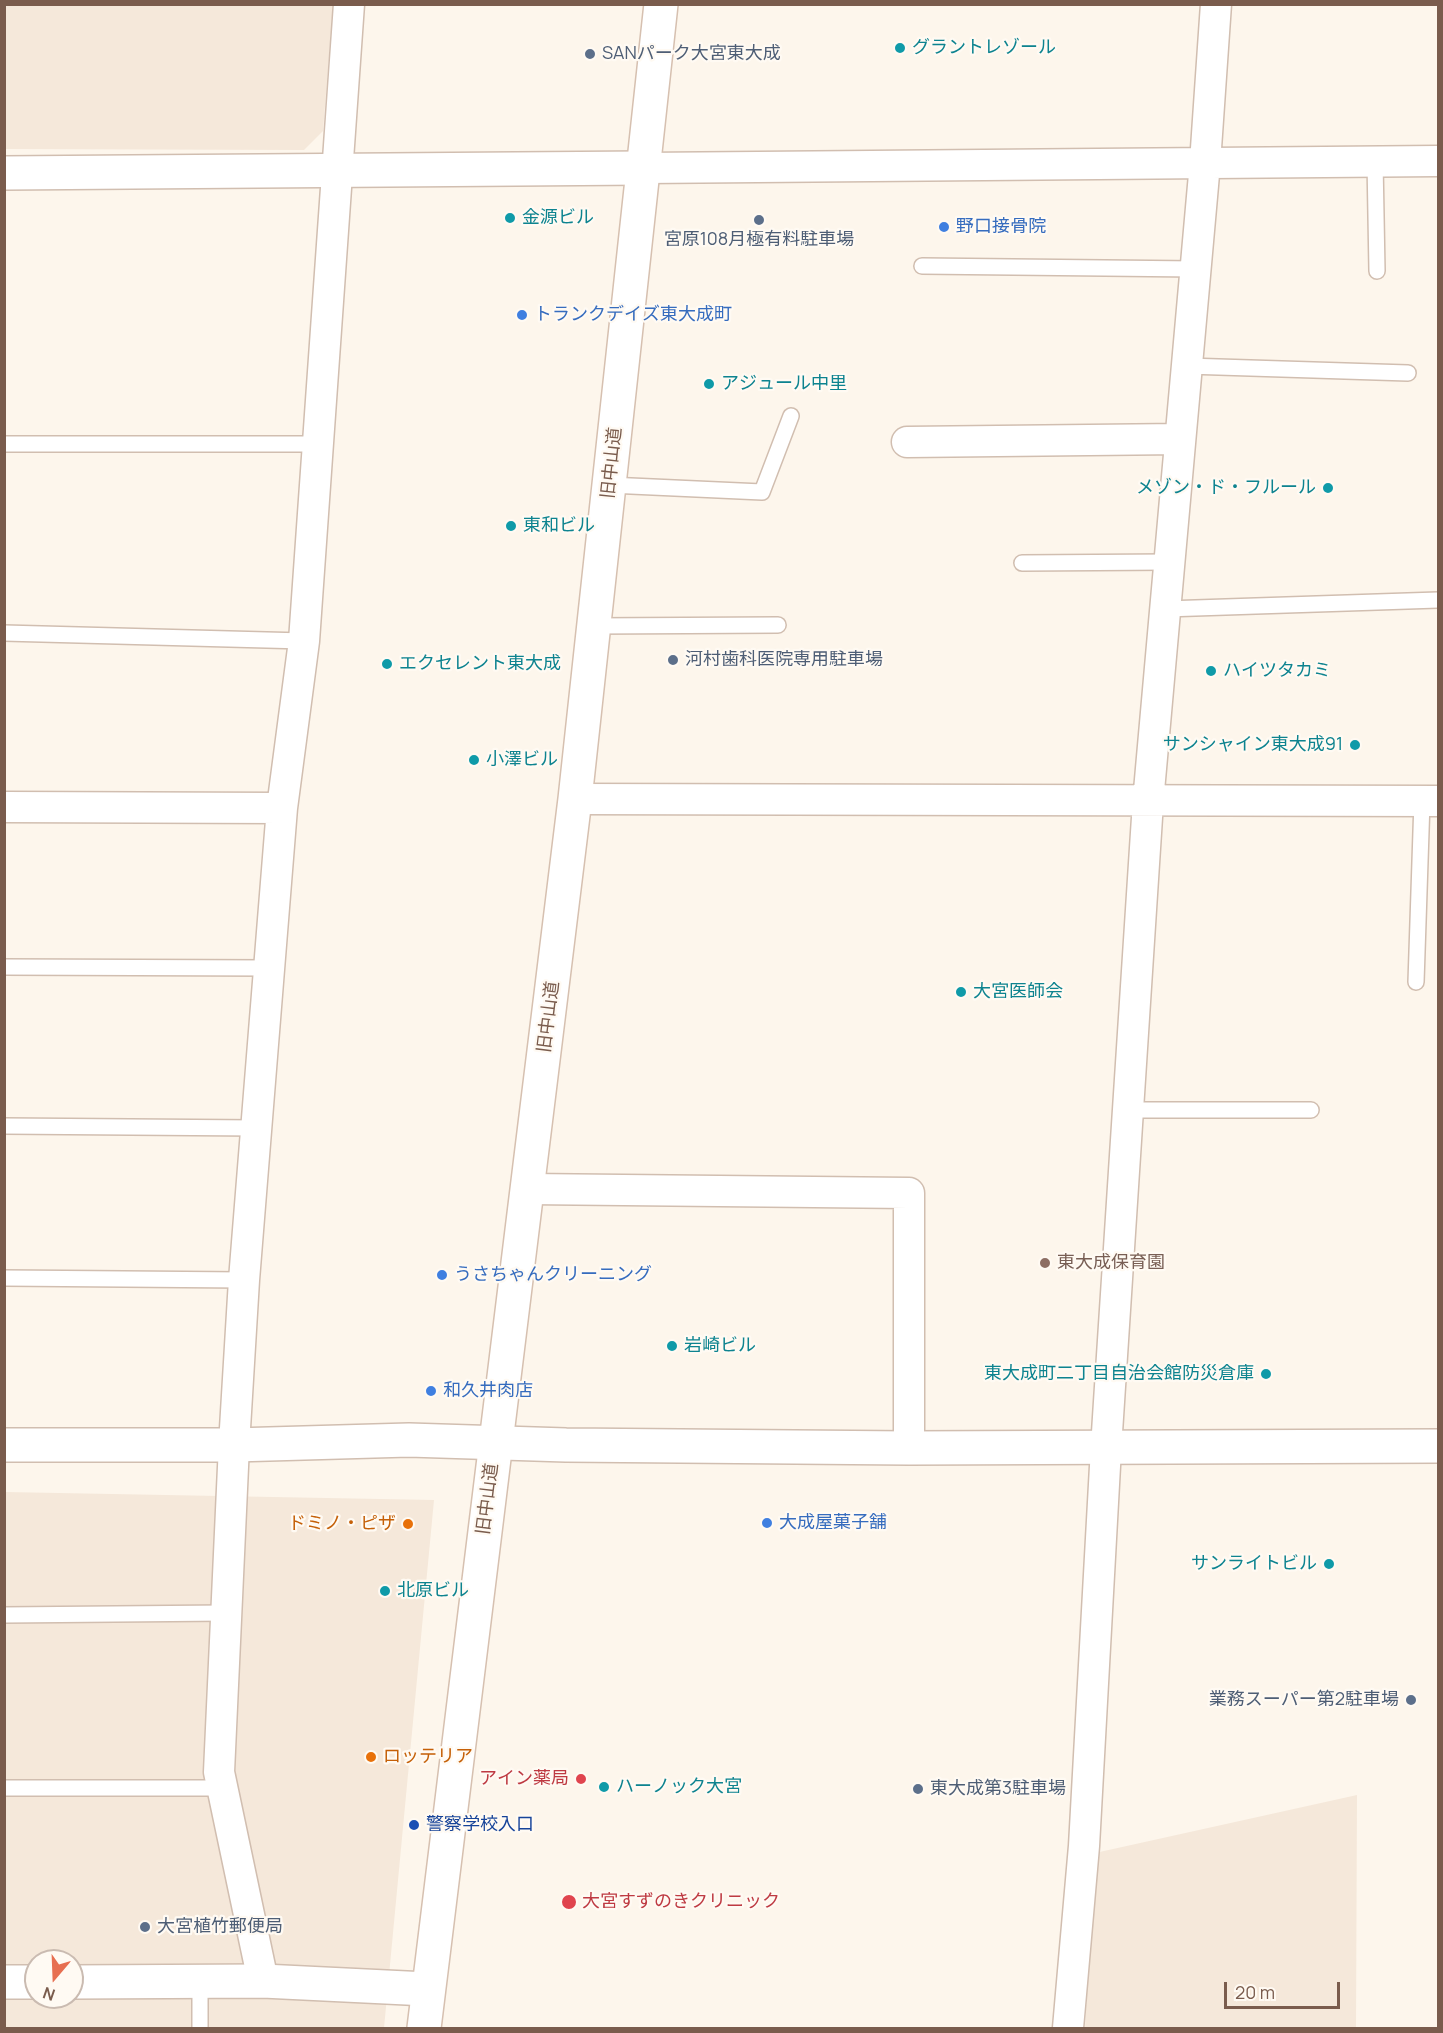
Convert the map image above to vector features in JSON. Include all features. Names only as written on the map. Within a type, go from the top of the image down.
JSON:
[{"type":"street","points":[[263,1981],[219,1772],[244,1280],[282,808],[304,641],[349,4]]},
{"type":"street","name":"旧中山道","points":[[424,2028],[575,800],[661,4]]},
{"type":"street","points":[[1068,2028],[1084,1846],[1106,1448],[1148,802],[1196,269],[1216,4]]},
{"type":"street","points":[[4,172],[338,172],[1438,161]]},
{"type":"street","points":[[907,442],[1180,439]]},
{"type":"street","points":[[575,800],[1430,801]]},
{"type":"street","points":[[4,807],[282,808]]},
{"type":"street","points":[[528,1189],[909,1193],[909,1448]]},
{"type":"street","points":[[4,1445],[234,1446],[409,1440],[909,1448],[1438,1446]]},
{"type":"street","points":[[84,1982],[263,1981],[428,1989]]},
{"type":"street","points":[[4,1982],[24,1982]]},
{"type":"lane","points":[[1375,162],[1377,271]]},
{"type":"lane","points":[[922,266],[1196,269]]},
{"type":"lane","points":[[1187,366],[1407,373]]},
{"type":"lane","points":[[609,485],[762,492],[791,416]]},
{"type":"lane","points":[[4,444],[318,444]]},
{"type":"lane","points":[[1022,563],[1169,562]]},
{"type":"lane","points":[[1165,609],[1438,600]]},
{"type":"lane","points":[[594,626],[778,625]]},
{"type":"lane","points":[[4,633],[304,641]]},
{"type":"lane","points":[[1416,982],[1430,801]]},
{"type":"lane","points":[[4,967],[269,968]]},
{"type":"lane","points":[[1128,1110],[1311,1110]]},
{"type":"lane","points":[[4,1126],[256,1128]]},
{"type":"lane","points":[[4,1278],[244,1280]]},
{"type":"lane","points":[[4,1615],[226,1613]]},
{"type":"lane","points":[[4,1788],[223,1788]]},
{"type":"lane","points":[[200,1981],[200,2028]]},
{"type":"shaded area","points":[[5,4],[333,5],[323,131],[304,150],[5,149]]},
{"type":"shaded area","points":[[5,1492],[434,1500],[384,2028],[5,2028]]},
{"type":"shaded area","points":[[1357,1795],[1356,2028],[1085,2028],[1095,1853]]},
{"type":"place","name":"グラントレゾール","points":[[900,48]]},
{"type":"place","name":"SANパーク大宮東大成","points":[[590,54]]},
{"type":"place","name":"金源ビル","points":[[510,218]]},
{"type":"place","name":"宮原108月極有料駐車場","points":[[759,220]]},
{"type":"place","name":"野口接骨院","points":[[944,227]]},
{"type":"place","name":"トランクデイズ東大成町","points":[[522,315]]},
{"type":"place","name":"アジュール中里","points":[[709,384]]},
{"type":"place","name":"メゾン・ド・フルール","points":[[1328,488]]},
{"type":"place","name":"東和ビル","points":[[511,526]]},
{"type":"place","name":"河村歯科医院専用駐車場","points":[[673,660]]},
{"type":"place","name":"エクセレント東大成","points":[[387,664]]},
{"type":"place","name":"ハイツタカミ","points":[[1211,671]]},
{"type":"place","name":"サンシャイン東大成91","points":[[1355,745]]},
{"type":"place","name":"小澤ビル","points":[[474,760]]},
{"type":"place","name":"大宮医師会","points":[[961,992]]},
{"type":"place","name":"東大成保育園","points":[[1045,1263]]},
{"type":"place","name":"うさちゃんクリーニング","points":[[442,1275]]},
{"type":"place","name":"岩崎ビル","points":[[672,1346]]},
{"type":"place","name":"東大成町二丁目自治会館防災倉庫","points":[[1266,1374]]},
{"type":"place","name":"和久井肉店","points":[[431,1391]]},
{"type":"place","name":"大成屋菓子舗","points":[[767,1523]]},
{"type":"place","name":"ドミノ・ピザ","points":[[408,1524]]},
{"type":"place","name":"サンライトビル","points":[[1329,1564]]},
{"type":"place","name":"北原ビル","points":[[385,1591]]},
{"type":"place","name":"業務スーパー第2駐車場","points":[[1411,1700]]},
{"type":"place","name":"ロッテリア","points":[[371,1757]]},
{"type":"place","name":"アイン薬局","points":[[581,1779]]},
{"type":"place","name":"ハーノック大宮","points":[[604,1787]]},
{"type":"place","name":"東大成第3駐車場","points":[[918,1789]]},
{"type":"place","name":"警察学校入口","points":[[414,1825]]},
{"type":"place","name":"大宮すずのきクリニック","points":[[569,1902]]},
{"type":"place","name":"大宮植竹郵便局","points":[[145,1927]]}]
